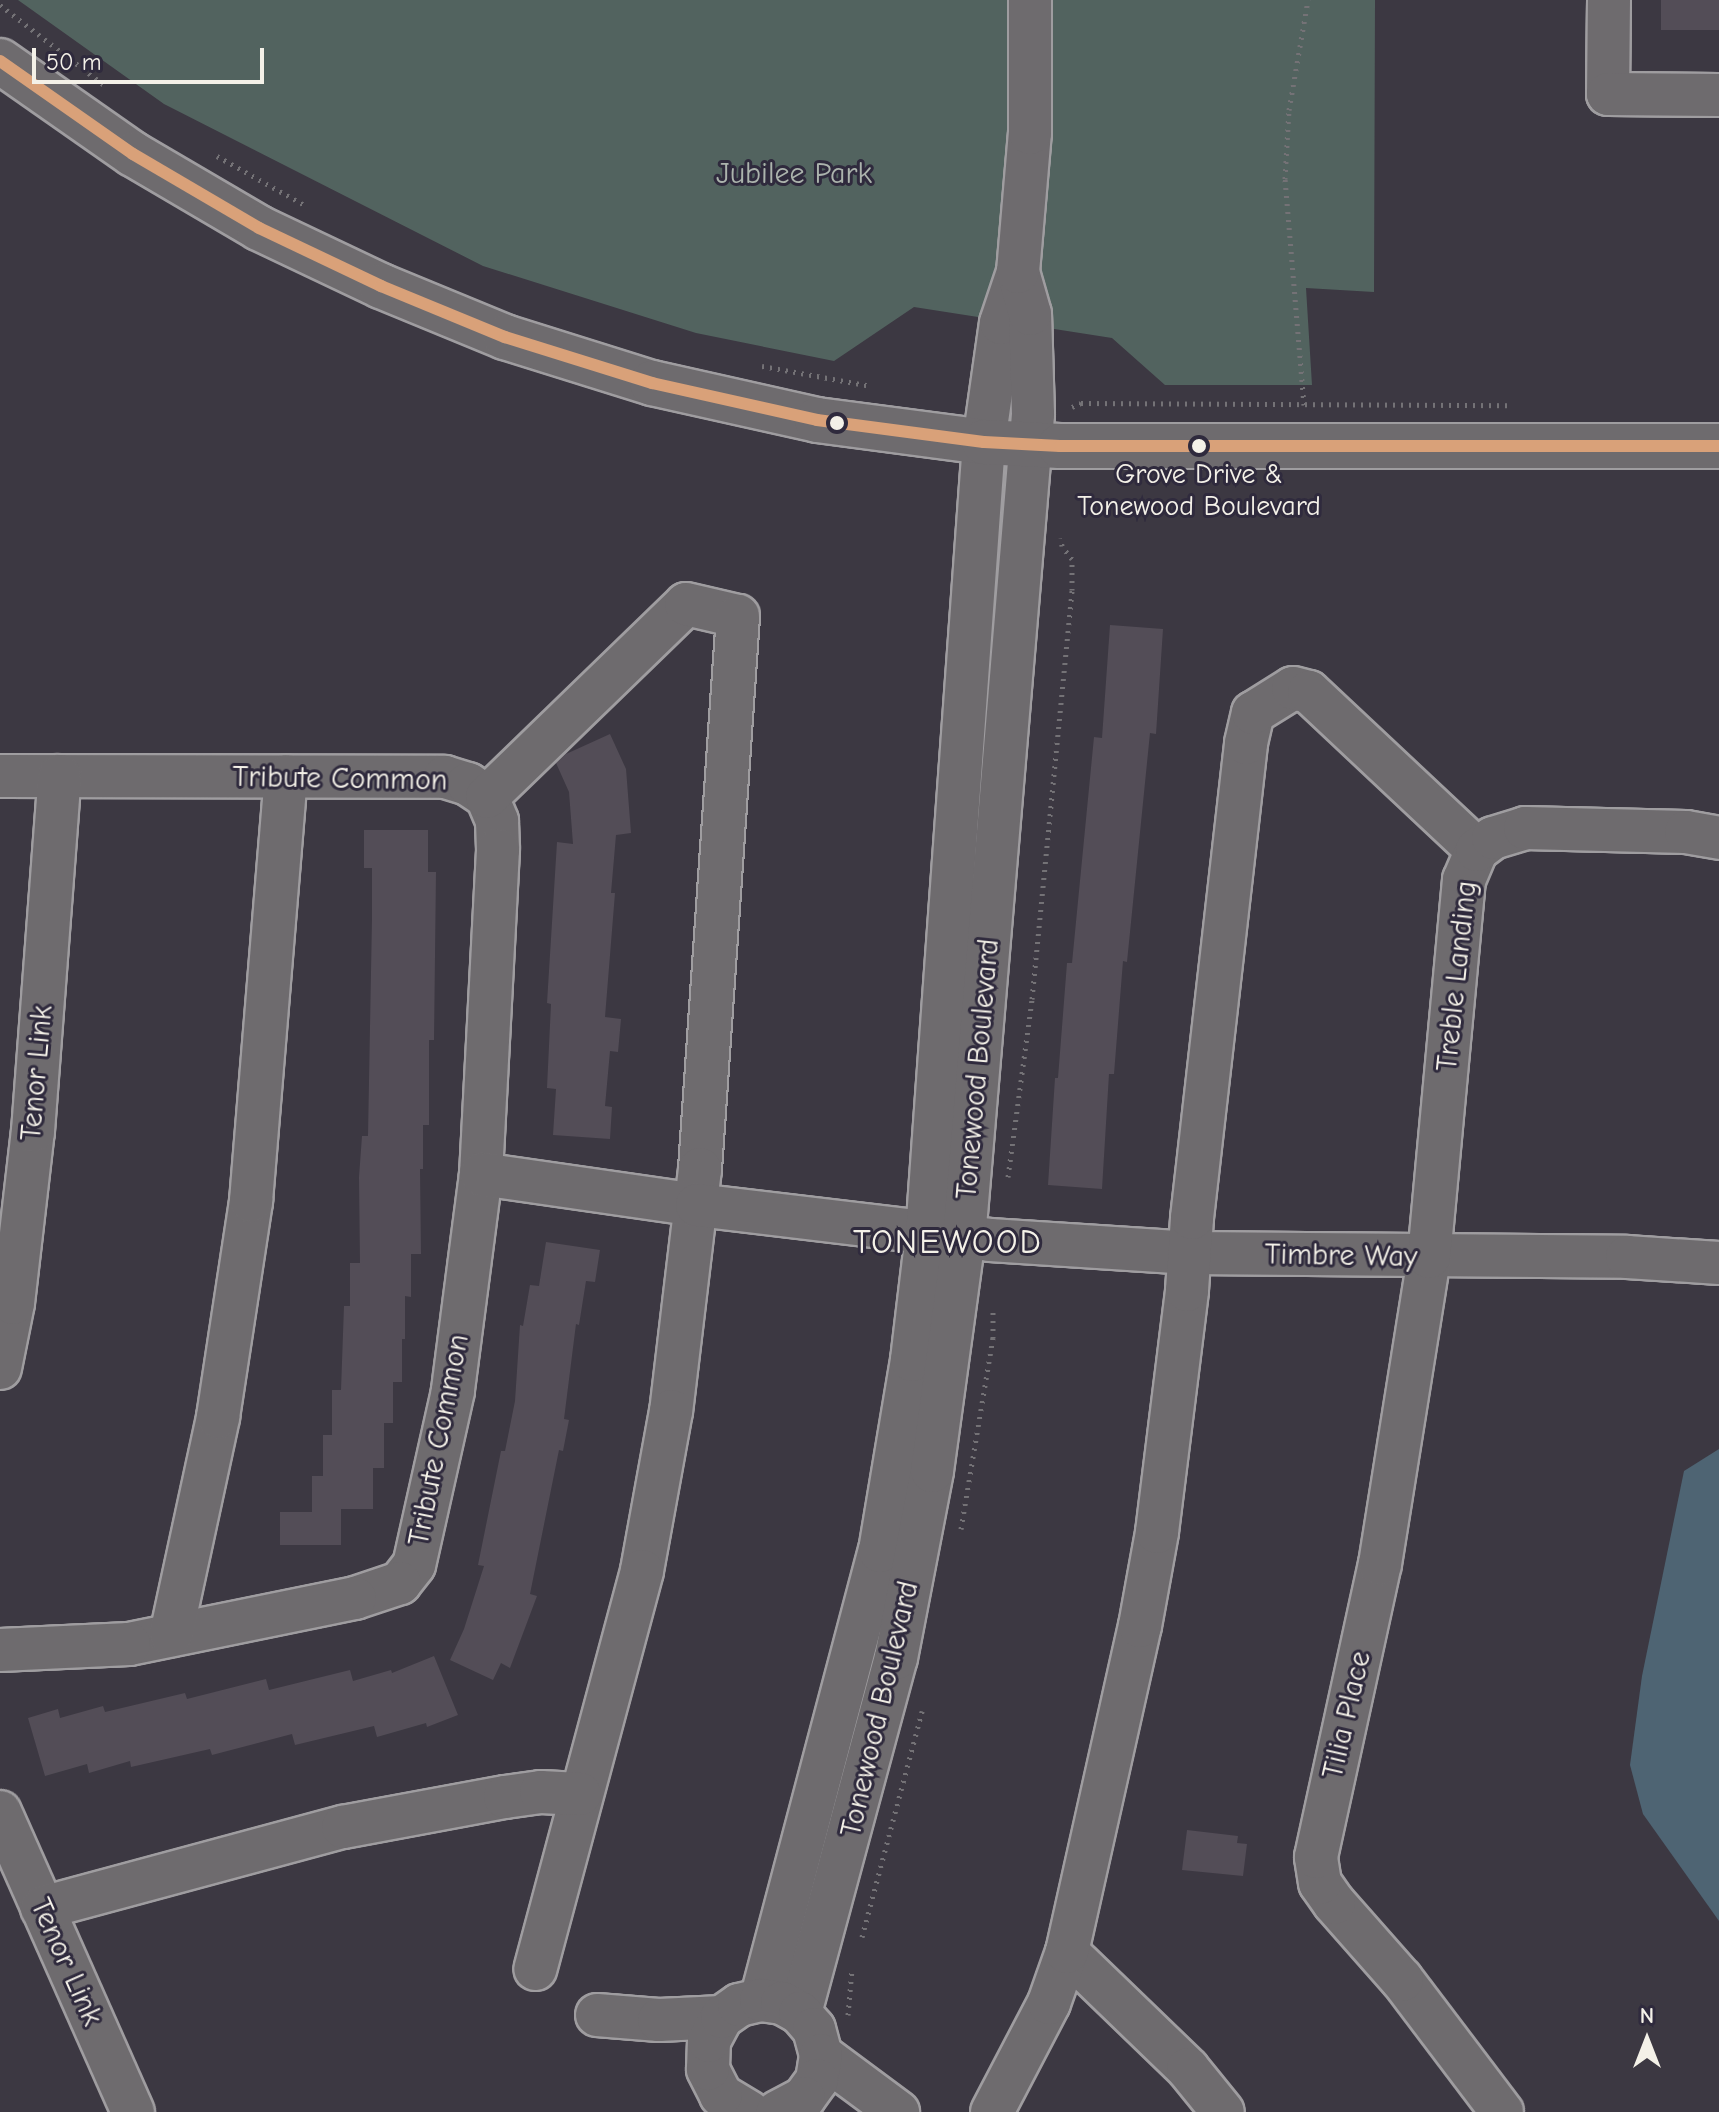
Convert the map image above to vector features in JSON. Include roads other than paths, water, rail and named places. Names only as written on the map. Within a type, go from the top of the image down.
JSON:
[{"type":"main road","points":[[0,61],[133,154],[259,228],[381,286],[505,337],[652,383],[817,420],[984,442],[1031,429],[1719,446]]},
{"type":"street","points":[[1018,272],[1030,133],[1030,0]]},
{"type":"street","points":[[1609,0],[1608,94],[1719,95]]},
{"type":"street","name":"Tonewood Boulevard","points":[[761,2000],[880,1551],[912,1360],[945,1236],[1031,429],[1030,314],[1018,272]]},
{"type":"street","name":"Tonewood Boulevard","points":[[800,2013],[896,1658],[932,1471],[984,442],[1001,323],[1018,272]]},
{"type":"street","points":[[487,797],[686,604],[738,616],[697,1205],[671,1411],[642,1571],[535,1969]]},
{"type":"street","points":[[992,2112],[1049,2003],[1067,1952],[1151,1563],[1190,1253],[1246,743],[1253,713],[1293,688],[1309,692],[1477,850]]},
{"type":"street","name":"Tribute Common","points":[[0,776],[445,777],[468,784],[487,797],[497,821],[498,850],[481,1174],[453,1391],[414,1565],[400,1583],[381,1591],[129,1644],[0,1650]]},
{"type":"street","name":"Tenor Link","points":[[0,1368],[13,1303],[12,1203],[33,1131],[60,776]]},
{"type":"street","points":[[171,1635],[218,1417],[251,1201],[286,776]]},
{"type":"street","name":"Treble Landing","points":[[1429,1257],[1461,899],[1469,863],[1477,850],[1493,838],[1525,828],[1686,832],[1719,838]]},
{"type":"street","points":[[481,1174],[945,1236]]},
{"type":"street","name":"Timbre Way","points":[[945,1236],[1190,1253],[1627,1257],[1719,1263]]},
{"type":"street","name":"Tilia Place","points":[[1429,1257],[1380,1564],[1316,1857],[1320,1883],[1334,1903],[1410,1989],[1502,2112]]},
{"type":"street","points":[[42,1908],[343,1827],[505,1797],[541,1792],[580,1794]]},
{"type":"street","name":"Tenor Link","points":[[0,1812],[133,2112]]},
{"type":"street","points":[[1067,1952],[1188,2069],[1223,2112]]},
{"type":"street","points":[[749,2112],[721,2095],[708,2069],[709,2041],[722,2017],[739,2005],[761,2000],[782,2003],[800,2013],[814,2029],[821,2055],[817,2080],[791,2105]]},
{"type":"street","points":[[708,2069],[670,2047],[597,2015],[659,2020],[722,2017]]},
{"type":"street","points":[[821,2055],[898,2112]]},
{"type":"street","points":[[791,2105],[866,2112]]},
{"type":"water","points":[[1719,1449],[1719,1921],[1643,1814],[1630,1765],[1642,1676],[1684,1471]]},
{"type":"place","name":"Grove Drive & Tonewood Boulevard","points":[[1199,446]]},
{"type":"district","name":"TONEWOOD","points":[[948,1243]]},
{"type":"park label","name":"Jubilee Park","points":[[794,174]]}]
